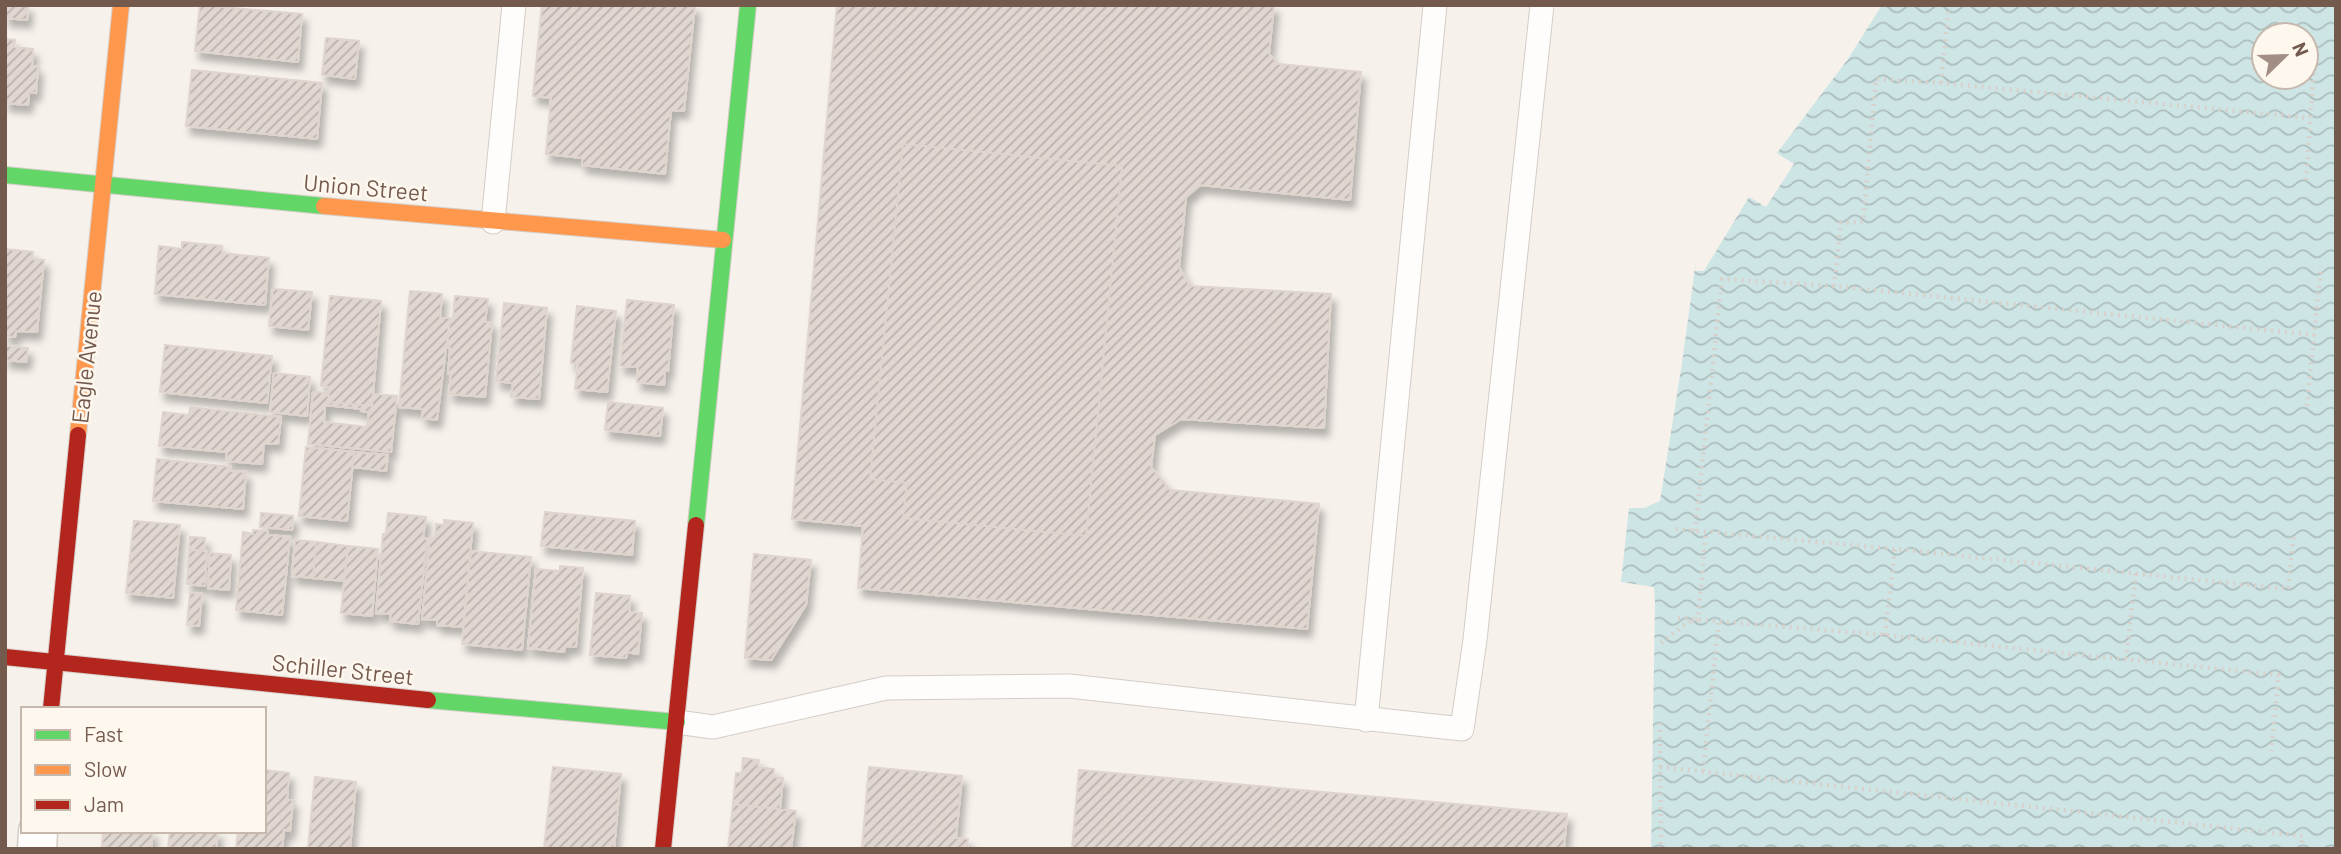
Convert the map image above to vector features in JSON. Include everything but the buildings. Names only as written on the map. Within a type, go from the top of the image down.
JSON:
[{"type":"street","name":"Eagle Avenue","points":[[51,707],[121,5]]},
{"type":"street","points":[[663,849],[748,5]]},
{"type":"street","name":"Union Street","points":[[5,175],[493,222],[723,240]]},
{"type":"street","name":"Schiller Street","points":[[5,657],[509,709],[677,722]]},
{"type":"lane","points":[[493,222],[514,5]]},
{"type":"lane","points":[[1366,720],[1435,5]]},
{"type":"lane","points":[[677,722],[713,727],[887,688],[1056,686],[1462,729],[1476,626],[1542,5]]},
{"type":"path","points":[[1941,83],[1949,5]]},
{"type":"path","points":[[1834,286],[1841,222],[1863,222],[1876,79],[2310,118]]},
{"type":"path","points":[[2306,180],[2312,91]]},
{"type":"path","points":[[2308,406],[2321,266]]},
{"type":"path","points":[[1695,531],[1722,279],[1834,286],[2315,335]]},
{"type":"path","points":[[1676,529],[2288,589],[2294,532]]},
{"type":"path","points":[[1698,619],[1706,532]]},
{"type":"path","points":[[1885,635],[1895,549]]},
{"type":"path","points":[[2126,659],[2136,573]]},
{"type":"path","points":[[1678,618],[1885,635],[2279,675],[2271,751]]},
{"type":"path","points":[[1661,643],[1685,624],[1698,619]]},
{"type":"path","points":[[1703,771],[1719,621]]},
{"type":"path","points":[[1660,723],[1661,849]]},
{"type":"path","points":[[1660,767],[2302,836],[2301,849]]},
{"type":"water","points":[[1839,5],[2336,5],[2336,849],[1651,849],[1654,587],[1621,582],[1629,508],[1644,508],[1660,501],[1696,261],[1812,70]]},
{"type":"pier","points":[[1835,5],[1882,5],[1848,59],[1777,153],[1794,164],[1766,207],[1749,197],[1704,271],[1695,271],[1696,261],[1676,256],[1809,68]]},
{"type":"traffic: fast","points":[[696,525],[748,5]]},
{"type":"traffic: fast","points":[[5,175],[324,206]]},
{"type":"traffic: fast","points":[[428,700],[677,722]]},
{"type":"traffic: slow","points":[[78,435],[121,5]]},
{"type":"traffic: slow","points":[[324,206],[723,240]]},
{"type":"traffic: jam","points":[[51,707],[78,435]]},
{"type":"traffic: jam","points":[[663,849],[696,525]]},
{"type":"traffic: jam","points":[[5,657],[428,700]]}]
